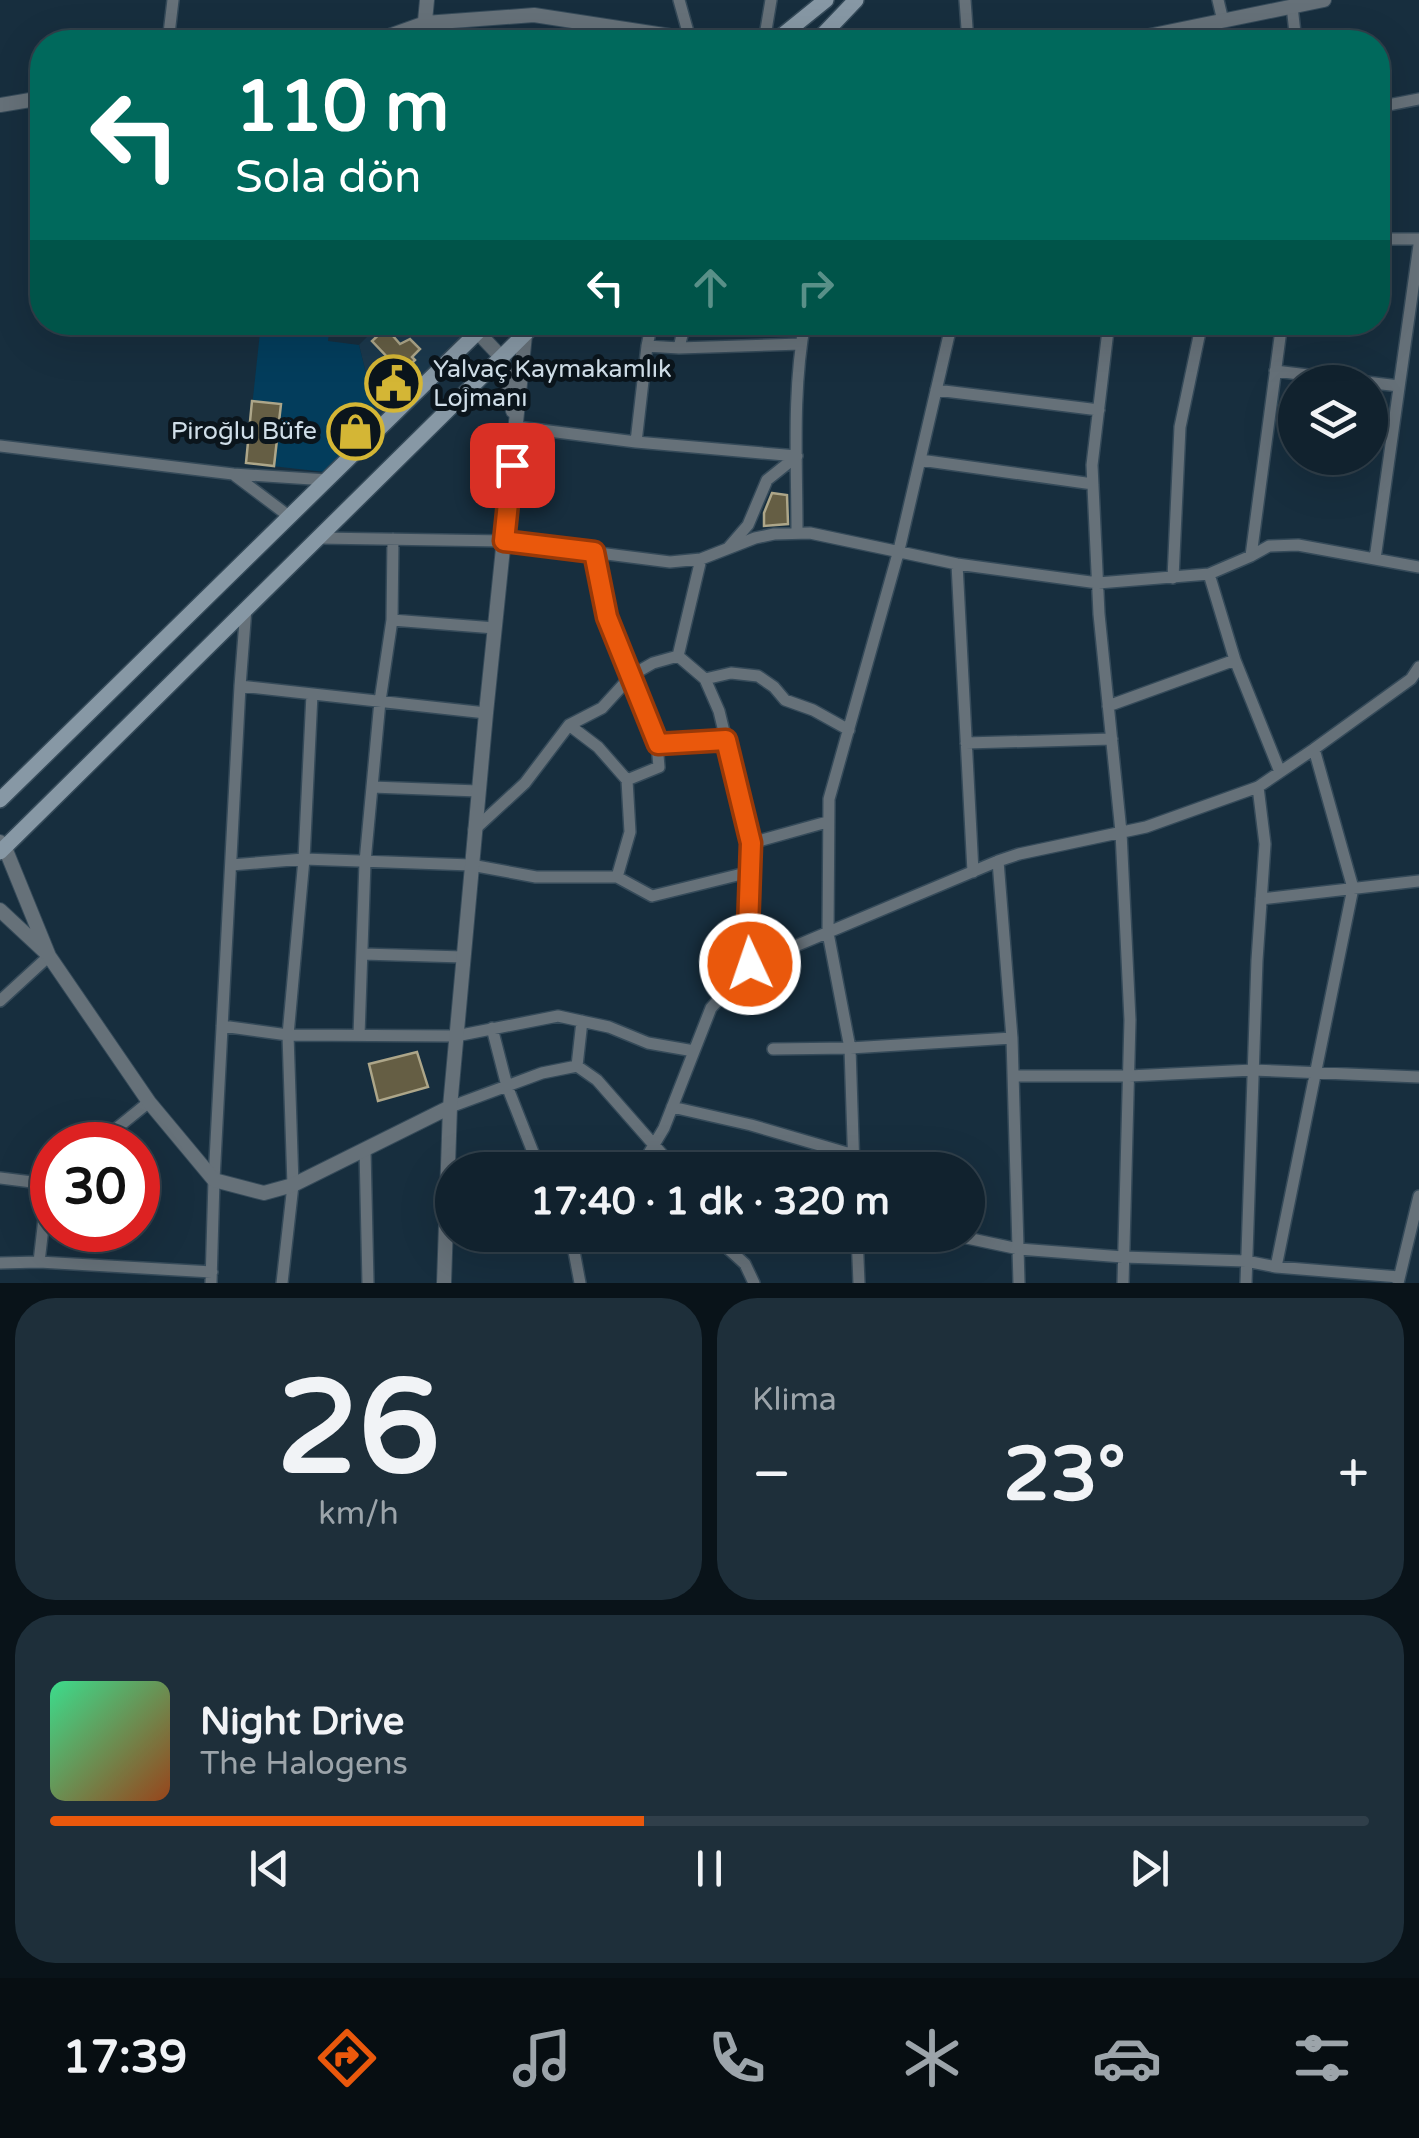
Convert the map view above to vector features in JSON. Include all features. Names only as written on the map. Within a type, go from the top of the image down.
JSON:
[{"type":"main road","points":[[789,30],[826,0]]},
{"type":"main road","points":[[827,30],[856,0]]},
{"type":"main road","points":[[0,800],[290,517],[469,335]]},
{"type":"main road","points":[[2,847],[525,335]]},
{"type":"street","points":[[169,30],[173,0]]},
{"type":"street","points":[[424,30],[427,0]]},
{"type":"street","points":[[679,0],[689,30]]},
{"type":"street","points":[[766,30],[771,0]]},
{"type":"street","points":[[965,0],[967,30]]},
{"type":"street","points":[[1218,0],[1222,21]]},
{"type":"street","points":[[1178,30],[1324,0]]},
{"type":"street","points":[[1292,6],[1295,30]]},
{"type":"street","points":[[405,30],[424,23],[534,8],[639,30]]},
{"type":"street","points":[[0,105],[30,100]]},
{"type":"street","points":[[1390,105],[1419,100]]},
{"type":"street","points":[[1375,559],[1419,242],[1390,240]]},
{"type":"street","points":[[485,335],[502,358],[516,427]]},
{"type":"street","points":[[450,1152],[450,1107],[474,830],[525,335]]},
{"type":"street","points":[[636,442],[649,335]]},
{"type":"street","points":[[679,348],[682,335]]},
{"type":"street","points":[[797,533],[803,335]]},
{"type":"street","points":[[854,1152],[850,1048],[828,933],[829,798],[899,550],[949,335]]},
{"type":"street","points":[[1108,335],[1092,465],[1098,583],[1121,832],[1130,1020],[1122,1283]]},
{"type":"street","points":[[1172,578],[1180,427],[1199,335]]},
{"type":"street","points":[[1252,556],[1280,335]]},
{"type":"street","points":[[647,346],[801,344]]},
{"type":"street","points":[[1276,371],[1399,386]]},
{"type":"street","points":[[936,390],[1099,410]]},
{"type":"street","points":[[516,427],[797,456]]},
{"type":"street","points":[[0,447],[234,474],[327,480]]},
{"type":"street","points":[[727,549],[748,525],[768,480],[797,456]]},
{"type":"street","points":[[920,460],[1093,484]]},
{"type":"street","points":[[234,474],[290,517]]},
{"type":"street","points":[[319,538],[504,541],[670,562],[701,559],[754,538],[810,532],[957,564],[1098,583],[1209,574],[1269,546],[1298,545],[1419,567]]},
{"type":"street","points":[[359,1035],[366,862],[380,702],[392,620],[393,539]]},
{"type":"street","points":[[594,552],[607,617],[658,744],[659,768],[628,780]]},
{"type":"street","points":[[678,656],[701,559]]},
{"type":"street","points":[[957,564],[973,872]]},
{"type":"street","points":[[1209,574],[1235,660],[1280,772]]},
{"type":"street","points":[[0,1263],[39,1262],[212,1277],[246,607]]},
{"type":"street","points":[[392,620],[495,628]]},
{"type":"street","points":[[474,830],[524,784],[569,725],[602,708],[632,675],[678,656]]},
{"type":"street","points":[[678,656],[705,679],[719,711],[751,843],[750,964]]},
{"type":"street","points":[[1108,706],[1235,660]]},
{"type":"street","points":[[650,1152],[664,1128],[711,1008],[750,964],[1019,854],[1146,827],[1258,786],[1415,684],[1419,667]]},
{"type":"street","points":[[705,679],[731,674],[758,676],[774,686],[785,700],[849,730]]},
{"type":"street","points":[[240,686],[486,713]]},
{"type":"street","points":[[282,1283],[292,1186],[288,1036],[304,860],[312,694]]},
{"type":"street","points":[[569,725],[598,747],[628,780],[630,832],[617,878]]},
{"type":"street","points":[[966,743],[1112,739]]},
{"type":"street","points":[[658,744],[726,740]]},
{"type":"street","points":[[1276,1268],[1353,888],[1314,749]]},
{"type":"street","points":[[1246,1283],[1265,844],[1258,786]]},
{"type":"street","points":[[372,788],[478,791]]},
{"type":"street","points":[[751,843],[827,822]]},
{"type":"street","points":[[2,847],[49,956],[149,1102],[214,1180],[264,1193],[292,1186],[450,1107],[542,1073],[577,1066],[596,1080],[661,1152]]},
{"type":"street","points":[[230,865],[304,860],[471,866],[536,877],[617,878],[652,896],[750,872]]},
{"type":"street","points":[[998,862],[1012,1038],[1019,1283]]},
{"type":"street","points":[[1261,899],[1419,881]]},
{"type":"street","points":[[0,910],[49,956]]},
{"type":"street","points":[[363,954],[464,957]]},
{"type":"street","points":[[0,1001],[49,956]]},
{"type":"street","points":[[222,1026],[288,1036],[456,1036],[558,1016],[609,1027],[648,1043],[694,1051]]},
{"type":"street","points":[[577,1066],[582,1022]]},
{"type":"street","points":[[492,1028],[507,1086],[533,1152]]},
{"type":"street","points":[[773,1049],[1012,1038]]},
{"type":"street","points":[[1013,1076],[1253,1070],[1419,1076]]},
{"type":"street","points":[[124,1122],[149,1102]]},
{"type":"street","points":[[672,1107],[847,1152]]},
{"type":"street","points":[[364,1150],[368,1283]]},
{"type":"street","points":[[0,1178],[30,1180]]},
{"type":"street","points":[[985,1242],[1019,1249],[1123,1257],[1246,1261],[1276,1268],[1399,1280],[1419,1196]]},
{"type":"street","points":[[39,1262],[40,1252]]},
{"type":"street","points":[[444,1283],[447,1252]]},
{"type":"street","points":[[574,1252],[580,1283]]},
{"type":"street","points":[[732,1252],[745,1264],[754,1283]]},
{"type":"street","points":[[858,1252],[859,1283]]},
{"type":"shaded area","points":[[260,335],[329,335],[328,341],[359,345],[378,422],[325,472],[246,463]]},
{"type":"shaded area","name":"Yalvaç Kaymakamlık Lojmanı","points":[[369,335],[469,335],[378,422],[359,345]]},
{"type":"building","name":"Yalvaç Kaymakamlık Lojmanı","points":[[378,335],[392,335],[400,344],[410,339],[420,349],[412,357],[414,368],[408,374],[394,373],[390,360],[372,341]]},
{"type":"building","points":[[252,401],[281,404],[274,466],[246,463]]},
{"type":"building","points":[[772,493],[787,495],[788,524],[764,526],[764,513]]},
{"type":"building","points":[[417,1052],[428,1087],[378,1101],[369,1064]]},
{"type":"place","name":"Yalvaç Kaymakamlık Lojmanı","points":[[394,383]]},
{"type":"place","name":"Piroğlu Büfe","points":[[356,431]]},
{"type":"route","points":[[512,465],[504,541],[594,552],[607,617],[658,744],[726,740],[751,843],[750,964]]}]
